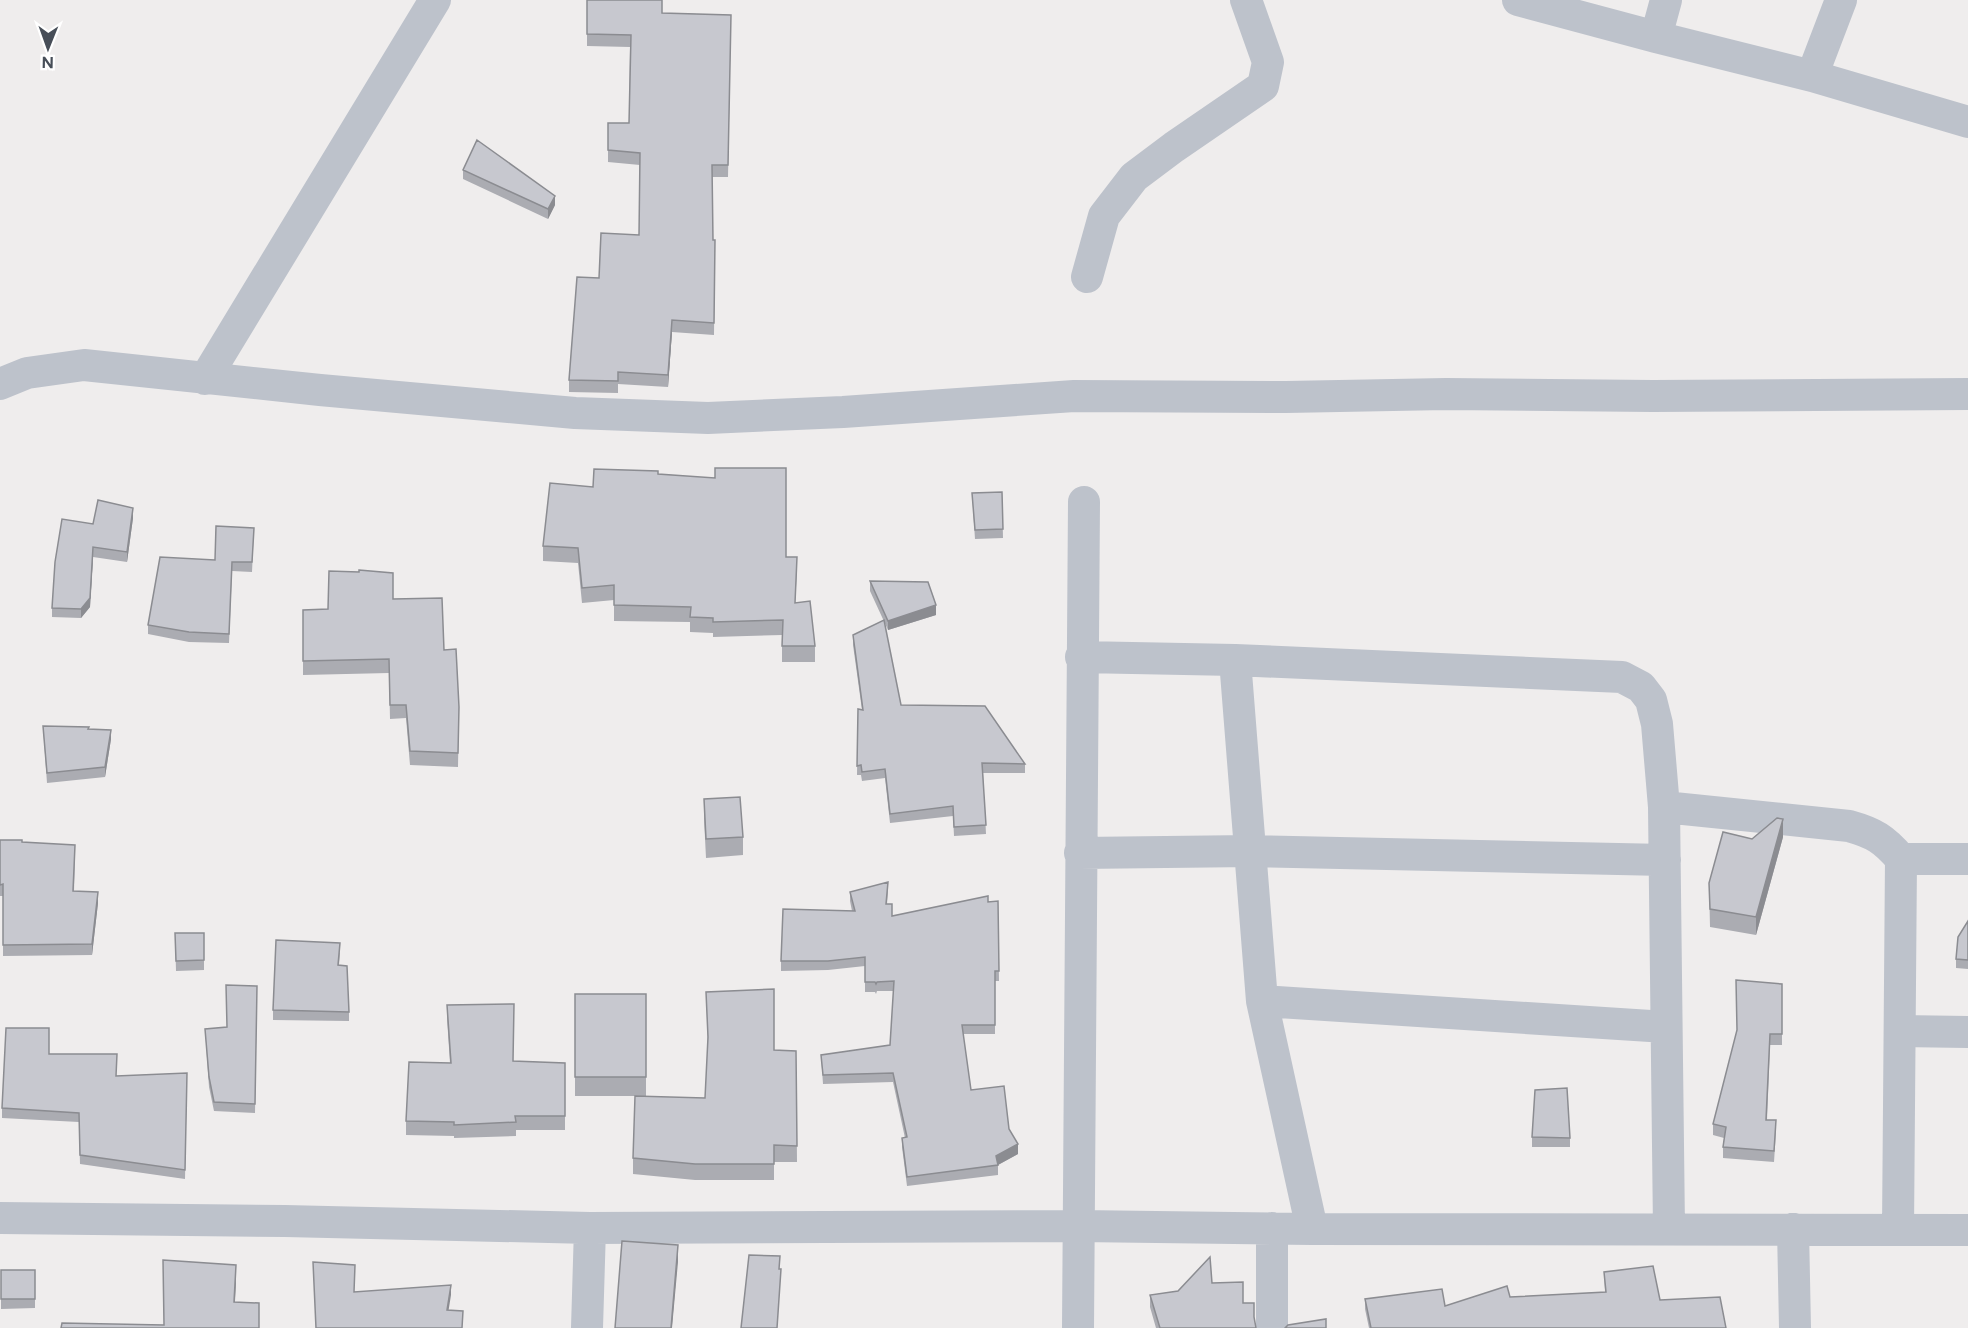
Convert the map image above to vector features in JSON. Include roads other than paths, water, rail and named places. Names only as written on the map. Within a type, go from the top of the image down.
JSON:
[{"type":"street","points":[[205,379],[435,0]]},
{"type":"street","points":[[1087,277],[1104,216],[1134,177],[1263,86],[1268,62],[1246,0]]},
{"type":"street","points":[[1518,0],[1812,76],[1968,122]]},
{"type":"street","points":[[1656,37],[1666,0]]},
{"type":"street","points":[[1812,76],[1841,0]]},
{"type":"street","points":[[0,384],[27,373],[84,365],[205,379],[576,413],[708,418],[843,412],[1074,396],[1968,394]]},
{"type":"street","points":[[1078,1328],[1081,657],[1084,502]]},
{"type":"street","points":[[1081,657],[1235,660],[1622,677],[1641,687],[1652,700],[1657,724],[1664,807],[1669,1229]]},
{"type":"street","points":[[1235,660],[1262,1001],[1312,1229]]},
{"type":"street","points":[[1664,807],[1849,826],[1870,832],[1887,842],[1901,859],[1898,1230]]},
{"type":"street","points":[[1080,853],[1251,851],[1665,860]]},
{"type":"street","points":[[1901,859],[1968,859]]},
{"type":"street","points":[[1262,1001],[1666,1027]]},
{"type":"street","points":[[1900,1032],[1968,1032]]},
{"type":"street","points":[[0,1218],[285,1221],[590,1228],[1078,1226],[1312,1229],[1968,1230]]},
{"type":"street","points":[[587,1328],[590,1228]]},
{"type":"street","points":[[1272,1228],[1272,1328]]},
{"type":"street","points":[[1793,1229],[1795,1328]]}]
